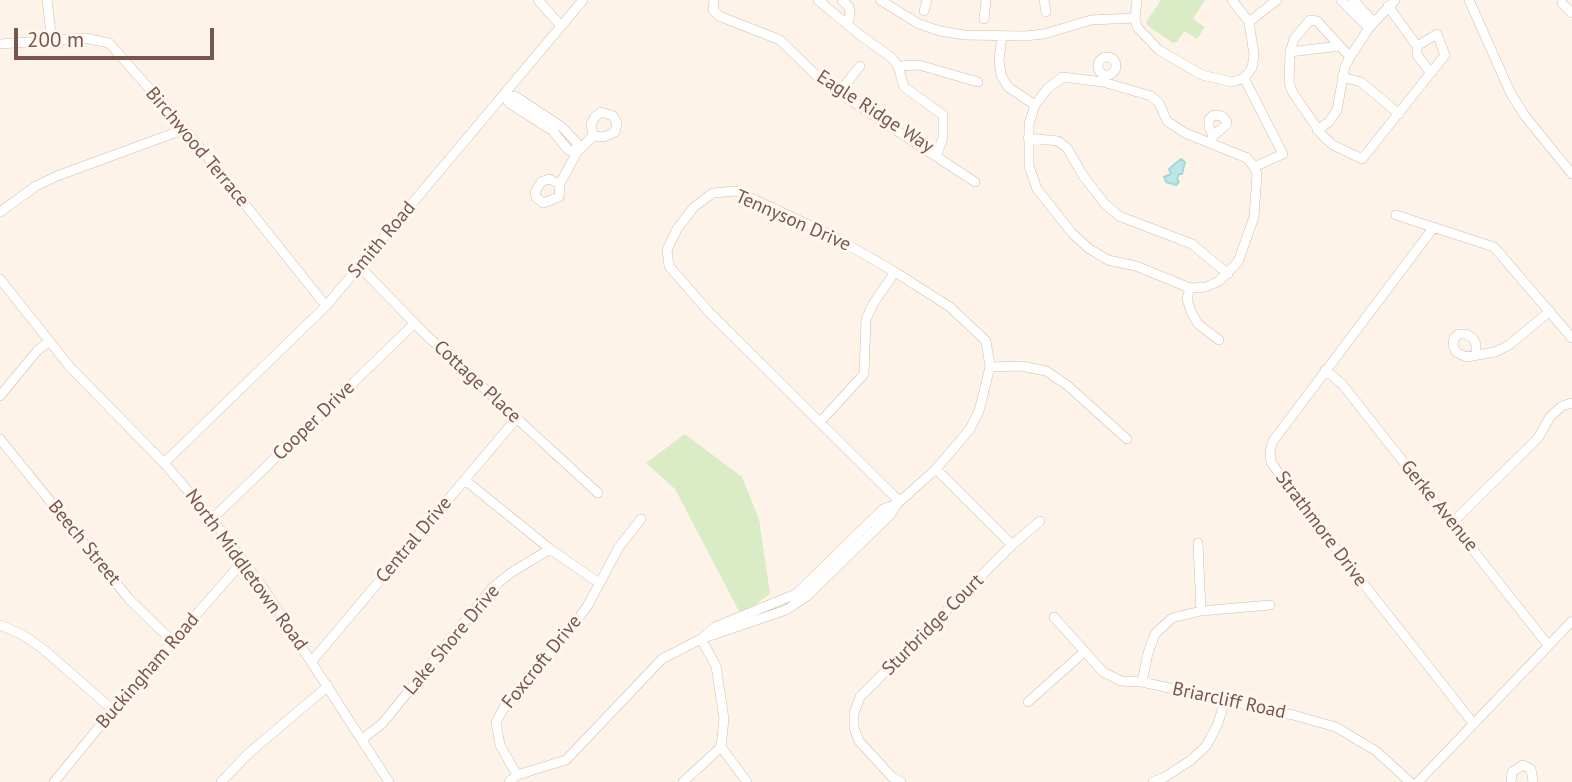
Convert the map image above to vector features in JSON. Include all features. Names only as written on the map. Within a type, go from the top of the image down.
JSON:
[{"type":"street","points":[[47,0],[52,41]]},
{"type":"street","points":[[538,0],[561,26]]},
{"type":"street","name":"Smith Road","points":[[164,463],[326,306],[506,96],[583,0]]},
{"type":"street","name":"Eagle Ridge Way","points":[[714,0],[713,10],[719,16],[780,40],[823,82],[936,156],[943,138],[943,115],[904,86],[898,66],[892,58],[818,0]]},
{"type":"street","points":[[842,0],[849,7],[848,25]]},
{"type":"street","points":[[924,12],[927,0]]},
{"type":"street","points":[[984,19],[986,0]]},
{"type":"street","points":[[1044,0],[1046,12]]},
{"type":"street","points":[[1137,0],[1135,18],[1143,36],[1179,63],[1202,75],[1232,82],[1244,78],[1252,68],[1254,55],[1249,22],[1232,0]]},
{"type":"street","points":[[1249,22],[1277,0]]},
{"type":"street","points":[[1341,0],[1372,25]]},
{"type":"street","points":[[1353,0],[1372,25]]},
{"type":"street","points":[[1469,0],[1511,94],[1525,116],[1572,174]]},
{"type":"street","points":[[882,1],[919,24],[940,31],[1002,36],[1044,34],[1107,18],[1135,18]]},
{"type":"street","points":[[1317,130],[1329,122],[1337,110],[1342,77],[1350,57],[1391,3],[1417,46],[1417,55],[1432,73]]},
{"type":"street","points":[[1562,3],[1572,13]]},
{"type":"street","points":[[1350,57],[1317,21],[1310,20],[1294,39],[1290,52],[1289,83],[1317,130],[1333,145],[1362,159],[1445,55],[1437,34],[1417,46]]},
{"type":"street","points":[[1002,36],[999,60],[1001,75],[1008,87],[1035,105]]},
{"type":"street","name":"Birchwood Terrace","points":[[0,44],[85,38],[109,43],[185,129],[326,306]]},
{"type":"street","points":[[1290,52],[1339,46]]},
{"type":"street","points":[[898,66],[919,65],[978,82]]},
{"type":"street","points":[[839,93],[860,66]]},
{"type":"street","points":[[1063,77],[1105,79],[1151,96],[1159,103],[1167,121],[1185,133],[1212,139],[1247,158],[1257,174],[1254,217],[1238,262],[1228,274],[1206,287],[1190,288],[1136,266],[1108,260],[1088,248],[1072,233],[1032,179],[1028,138],[1035,105],[1048,88],[1063,77]]},
{"type":"street","points":[[1342,77],[1361,82],[1399,114]]},
{"type":"street","points":[[1244,78],[1283,154],[1254,167]]},
{"type":"street","points":[[506,96],[509,103],[530,112],[553,131],[568,150],[577,152]]},
{"type":"street","points":[[0,212],[36,186],[57,176],[185,129]]},
{"type":"street","points":[[560,184],[577,152],[593,136]]},
{"type":"street","points":[[1028,138],[1058,141],[1068,148],[1084,177],[1105,204],[1119,216],[1192,244],[1228,274]]},
{"type":"street","points":[[936,156],[975,183]]},
{"type":"street","name":"Tennyson Drive","points":[[509,782],[517,775],[566,760],[662,659],[701,639],[715,627],[796,594],[883,509],[898,502],[936,469],[970,429],[979,411],[989,367],[986,341],[950,307],[831,235],[736,191],[713,193],[694,207],[677,229],[667,250],[669,266],[718,321],[821,421],[898,502]]},
{"type":"street","points":[[1396,215],[1494,247],[1572,338]]},
{"type":"street","name":"Strathmore Drive","points":[[1434,227],[1273,440],[1270,462],[1473,723]]},
{"type":"street","name":"Cottage Place","points":[[360,267],[516,419],[598,493]]},
{"type":"street","points":[[821,421],[864,374],[866,319],[895,272]]},
{"type":"street","name":"North Middletown Road","points":[[0,279],[91,390],[164,463],[244,560],[389,782]]},
{"type":"street","points":[[1190,288],[1187,299],[1191,312],[1198,324],[1219,340]]},
{"type":"street","points":[[1476,355],[1495,352],[1509,345],[1550,311]]},
{"type":"street","name":"Cooper Drive","points":[[212,519],[415,323]]},
{"type":"street","points":[[0,396],[37,351],[49,341]]},
{"type":"street","points":[[989,367],[1021,366],[1046,371],[1067,385],[1127,439]]},
{"type":"street","name":"Gerke Avenue","points":[[1325,370],[1342,384],[1548,645]]},
{"type":"street","points":[[1452,523],[1538,438],[1550,417],[1562,406],[1572,403]]},
{"type":"street","name":"Central Drive","points":[[312,661],[516,419]]},
{"type":"street","name":"Beech Street","points":[[0,439],[129,600],[173,642]]},
{"type":"street","points":[[936,469],[1012,545]]},
{"type":"street","points":[[465,480],[550,550],[599,583]]},
{"type":"street","name":"Foxcroft Drive","points":[[517,775],[500,745],[496,722],[505,706],[568,633],[588,605],[619,547],[640,519]]},
{"type":"street","name":"Sturbridge Court","points":[[901,782],[859,741],[854,728],[854,713],[860,697],[1012,545],[1040,521]]},
{"type":"street","points":[[1198,543],[1201,611]]},
{"type":"street","name":"Lake Shore Drive","points":[[362,739],[382,724],[492,588],[512,572],[550,550]]},
{"type":"street","name":"Buckingham Road","points":[[54,782],[244,560]]},
{"type":"street","points":[[1142,682],[1147,653],[1155,634],[1172,618],[1201,611],[1270,605]]},
{"type":"street","name":"Briarcliff Road","points":[[1054,617],[1103,672],[1121,681],[1142,682],[1336,727],[1376,751],[1410,782]]},
{"type":"street","points":[[1418,782],[1572,621]]},
{"type":"street","points":[[0,625],[23,635],[43,649],[113,710]]},
{"type":"street","points":[[683,782],[721,747],[724,719],[716,666],[701,639]]},
{"type":"street","points":[[1028,702],[1084,652]]},
{"type":"street","points":[[221,782],[248,753],[328,686]]},
{"type":"street","points":[[1153,782],[1166,780],[1206,746],[1217,726],[1224,701]]},
{"type":"street","points":[[721,747],[747,782]]},
{"type":"street","points":[[1511,782],[1514,768],[1523,765],[1531,769],[1533,782]]},
{"type":"green space","points":[[1161,0],[1205,0],[1193,19],[1205,27],[1197,39],[1184,31],[1177,42],[1173,43],[1148,26],[1146,22]]},
{"type":"green space","points":[[685,434],[742,477],[759,519],[770,594],[741,615],[675,489],[646,463]]},
{"type":"water","points":[[1181,159],[1185,162],[1182,174],[1179,174],[1177,179],[1179,182],[1176,185],[1166,182],[1164,177],[1171,174],[1169,169]]}]
